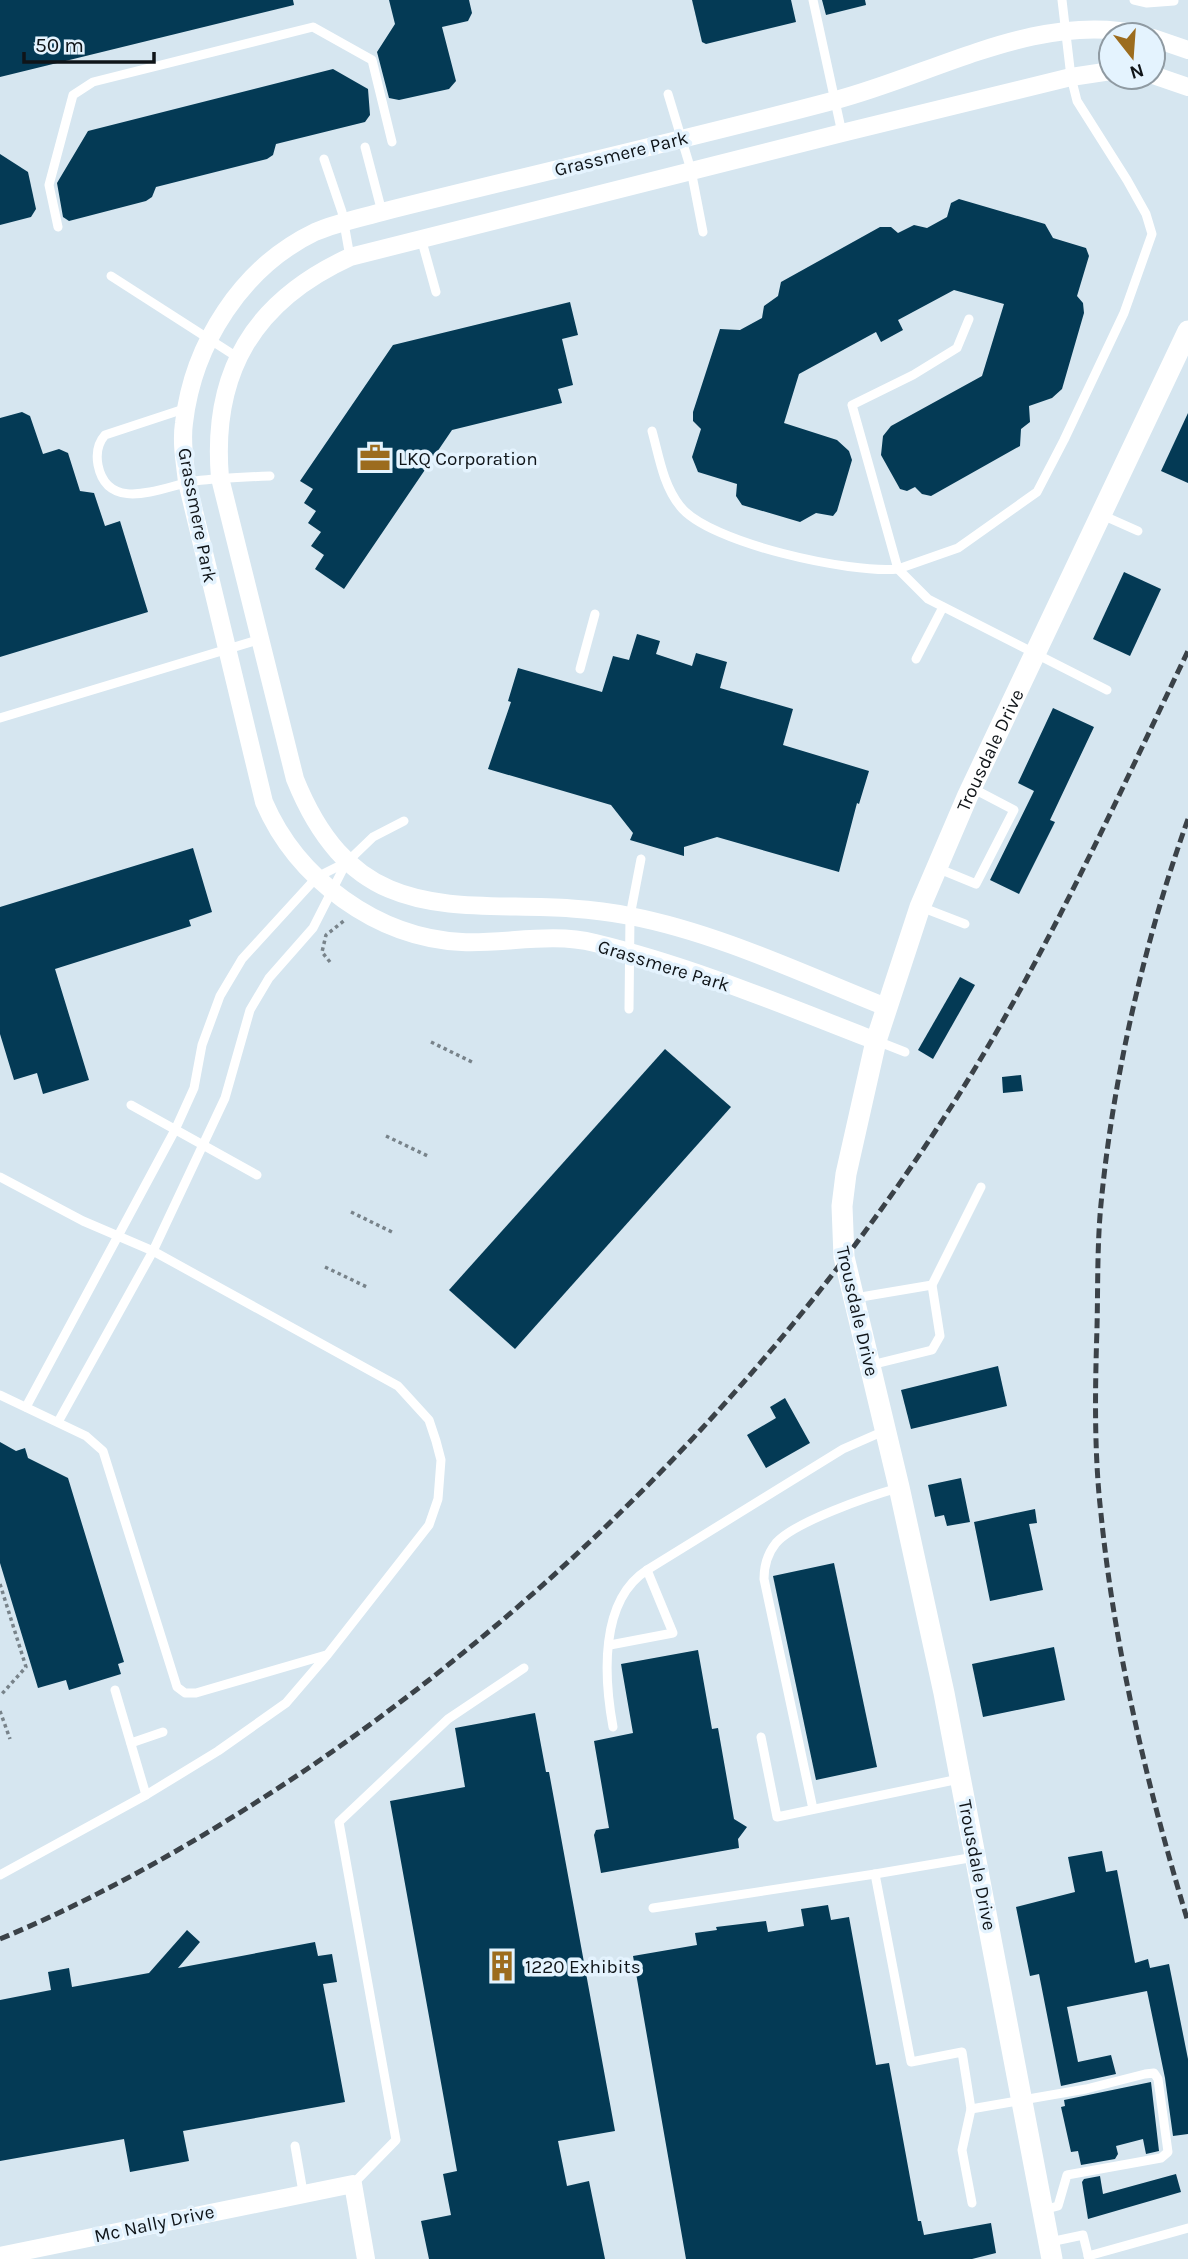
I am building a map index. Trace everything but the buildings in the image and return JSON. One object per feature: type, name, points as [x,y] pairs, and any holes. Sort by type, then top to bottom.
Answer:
[{"type":"street","name":"Grassmere Park","points":[[876,1041],[701,974],[630,951],[589,941],[554,939],[461,942],[432,939],[360,912],[332,891],[298,858],[264,802],[187,482],[183,439],[187,408],[198,364],[226,309],[256,273],[316,232],[382,212],[834,101],[1029,36],[1097,28]]},
{"type":"street","points":[[1167,43],[1188,50]]},
{"type":"street","name":"Grassmere Park","points":[[886,1007],[705,937],[630,916],[575,907],[478,908],[442,905],[403,897],[347,862],[328,842],[306,805],[295,779],[220,478],[217,441],[228,376],[237,357],[265,316],[300,284],[350,257],[691,170],[1071,77],[1097,73]]},
{"type":"street","points":[[1167,80],[1188,87]]},
{"type":"street","name":"Trousdale Drive","points":[[1050,2251],[961,1779],[899,1487],[841,1238],[842,1206],[846,1174],[876,1041],[920,907],[972,788],[1188,331]]},
{"type":"street","points":[[353,2184],[366,2259]]},
{"type":"street","name":"Mc Nally Drive","points":[[0,2256],[353,2184]]},
{"type":"lane","points":[[813,0],[842,133]]},
{"type":"lane","points":[[652,431],[673,496],[690,517],[709,529],[736,540],[855,569],[898,569],[958,548],[1037,492],[1065,440],[1124,313],[1152,234],[1133,191],[1077,101],[1071,77],[1062,0]]},
{"type":"lane","points":[[1134,0],[1147,3],[1174,1]]},
{"type":"lane","points":[[58,227],[49,185],[73,95],[93,82],[313,27],[372,60],[392,142]]},
{"type":"lane","points":[[668,94],[691,170],[703,232]]},
{"type":"lane","points":[[365,147],[382,212]]},
{"type":"lane","points":[[324,159],[350,257]]},
{"type":"lane","points":[[421,238],[436,292]]},
{"type":"lane","points":[[111,276],[208,341],[237,357]]},
{"type":"lane","points":[[969,318],[957,348],[913,375],[852,405],[898,569],[919,592],[943,607],[1035,656],[1107,690]]},
{"type":"lane","points":[[187,408],[108,433],[100,441],[97,455],[104,481],[123,493],[153,492],[187,482],[220,478],[270,476]]},
{"type":"lane","points":[[1102,514],[1138,531]]},
{"type":"lane","points":[[916,659],[943,607]]},
{"type":"lane","points":[[580,669],[595,614]]},
{"type":"lane","points":[[0,718],[261,639]]},
{"type":"lane","points":[[937,868],[976,884],[1014,810],[972,788]]},
{"type":"lane","points":[[26,1407],[175,1130],[194,1088],[202,1045],[220,996],[242,959],[317,877],[347,862],[373,837],[404,821]]},
{"type":"lane","points":[[629,1009],[630,916],[641,859]]},
{"type":"lane","points":[[58,1422],[152,1251],[203,1146],[225,1098],[250,1010],[269,978],[313,928],[347,862]]},
{"type":"lane","points":[[920,907],[965,924]]},
{"type":"lane","points":[[876,1041],[905,1052]]},
{"type":"lane","points":[[131,1105],[257,1175]]},
{"type":"lane","points":[[0,1177],[83,1221],[119,1234],[152,1251],[398,1386],[429,1420],[441,1460],[440,1489],[434,1513],[407,1555],[286,1703],[218,1751],[146,1795],[0,1875]]},
{"type":"lane","points":[[870,1365],[932,1350],[938,1344],[940,1336],[932,1285],[981,1187]]},
{"type":"lane","points":[[853,1298],[932,1285]]},
{"type":"lane","points":[[0,1395],[95,1441],[103,1451],[177,1687],[186,1693],[196,1693],[328,1654]]},
{"type":"lane","points":[[612,1727],[606,1684],[614,1619],[625,1591],[647,1570],[843,1449],[886,1430]]},
{"type":"lane","points":[[813,1809],[766,1589],[765,1565],[775,1544],[787,1535],[860,1499],[899,1487]]},
{"type":"lane","points":[[610,1645],[673,1633],[647,1570]]},
{"type":"lane","points":[[353,2184],[396,2140],[339,1822],[448,1719],[524,1668]]},
{"type":"lane","points":[[115,1690],[146,1795]]},
{"type":"lane","points":[[131,1743],[163,1732]]},
{"type":"lane","points":[[761,1737],[777,1817],[961,1779]]},
{"type":"lane","points":[[653,1908],[976,1857]]},
{"type":"lane","points":[[875,1874],[911,2062],[962,2052],[971,2109],[962,2150],[972,2203]]},
{"type":"lane","points":[[971,2109],[1086,2089],[1154,2073],[1158,2079],[1168,2152],[1161,2158],[1067,2175],[1058,2206],[1043,2210]]},
{"type":"lane","points":[[295,2146],[306,2192]]},
{"type":"lane","points":[[1050,2251],[1083,2235],[1088,2258],[1188,2228]]},
{"type":"path","points":[[330,962],[322,952],[326,935],[347,919],[351,924]]},
{"type":"path","points":[[431,1042],[474,1063]]},
{"type":"path","points":[[386,1136],[429,1157]]},
{"type":"path","points":[[351,1212],[394,1233]]},
{"type":"path","points":[[325,1267],[367,1287]]},
{"type":"path","points":[[0,1584],[26,1667],[0,1696]]},
{"type":"path","points":[[0,1710],[10,1739]]},
{"type":"railway","points":[[0,1939],[80,1903],[158,1862],[307,1769],[399,1703],[487,1633],[572,1558],[653,1480],[730,1398],[803,1312],[872,1223],[972,1073],[1007,1014],[1070,895],[1188,651]]},
{"type":"railway","points":[[1188,819],[1158,912],[1133,1009],[1106,1156],[1098,1266],[1096,1398],[1099,1491],[1115,1618],[1147,1771],[1188,1922]]},
{"type":"place","name":"LKQ Corporation","points":[[375,458]]},
{"type":"place","name":"1220 Exhibits","points":[[502,1966]]}]
